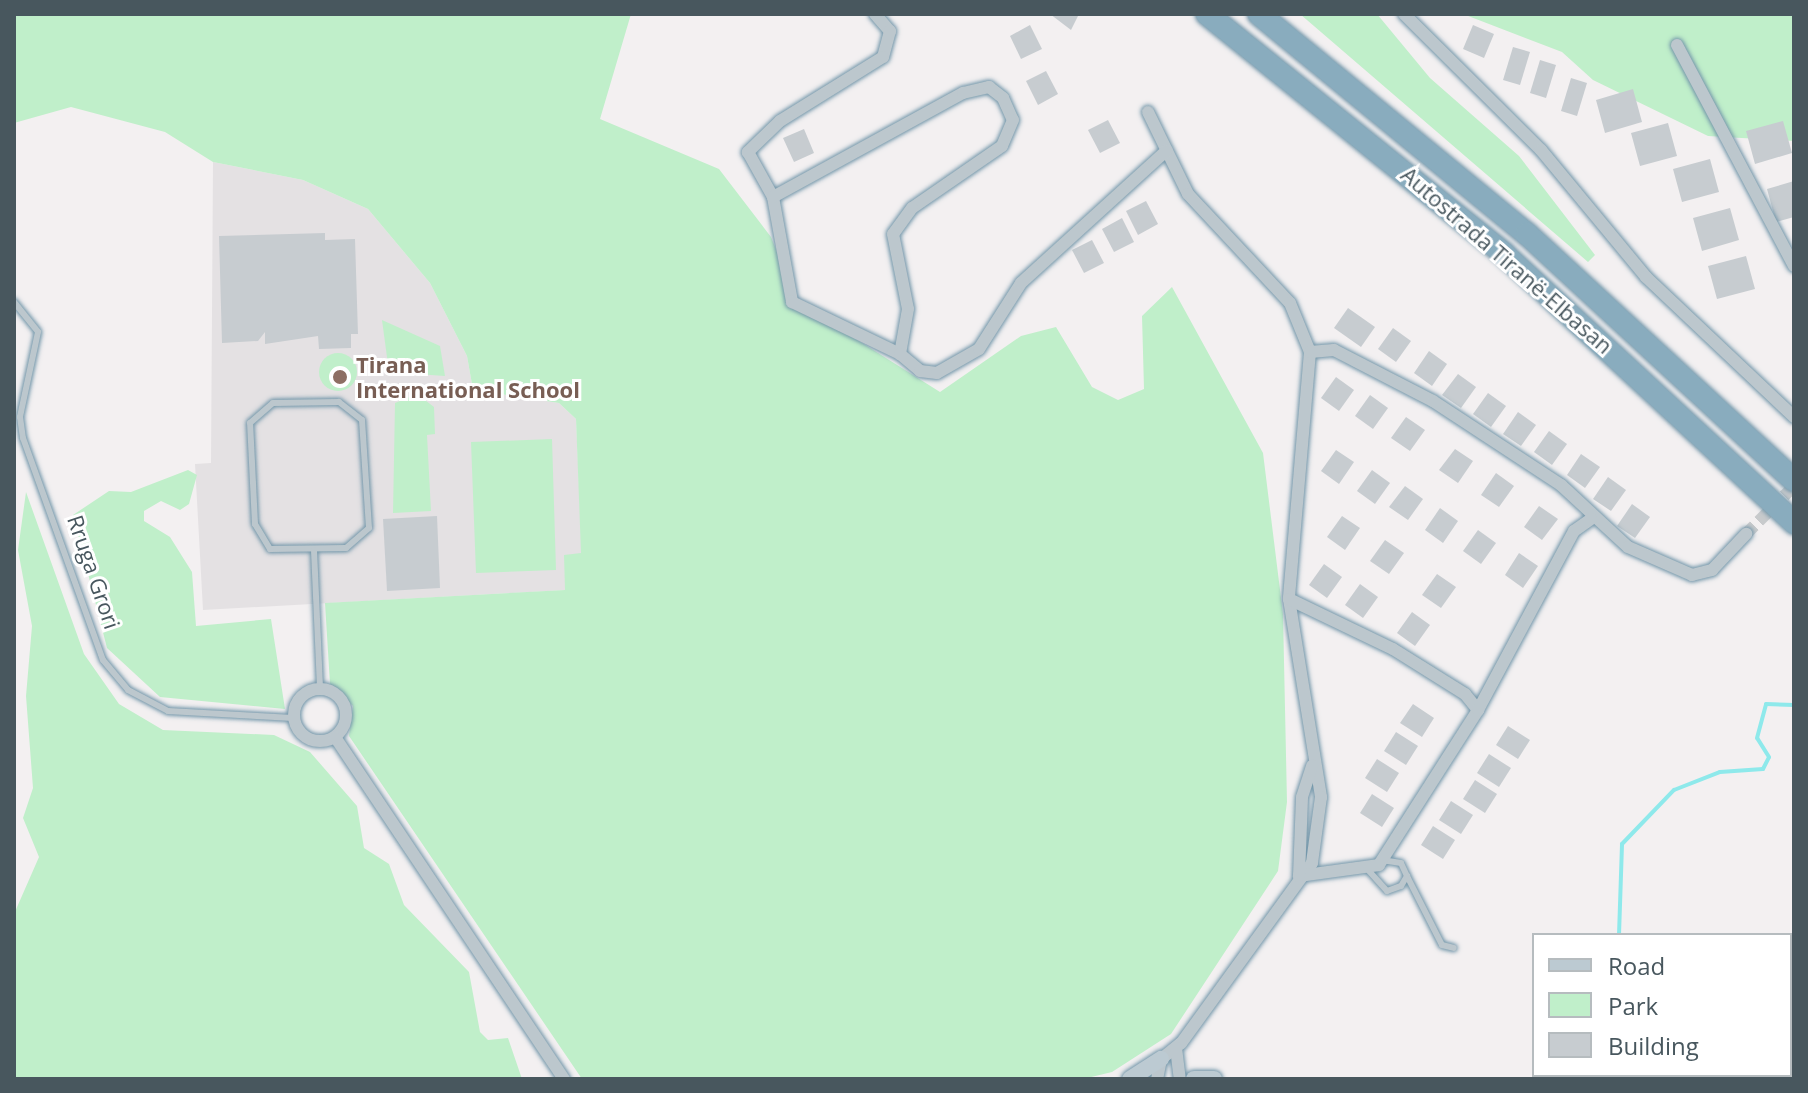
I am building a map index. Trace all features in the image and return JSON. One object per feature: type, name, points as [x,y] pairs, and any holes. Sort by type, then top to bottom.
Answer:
[{"type":"highway","name":"Autostrada Tiranë-Elbasan","points":[[1207,14],[1504,254],[1794,523]]},
{"type":"highway","name":"Autostrada Tiranë-Elbasan","points":[[1259,14],[1527,234],[1794,480]]},
{"type":"main road","points":[[1130,1079],[1161,1059]]},
{"type":"main road","points":[[1194,1079],[1214,1079]]},
{"type":"street","points":[[875,14],[890,31],[883,57],[752,143],[751,162],[773,197],[792,302],[900,354],[920,371],[937,373],[967,358],[1021,283],[1167,150]]},
{"type":"street","points":[[1404,14],[1541,150],[1646,277],[1794,417]]},
{"type":"street","points":[[1677,45],[1794,266]]},
{"type":"street","points":[[773,197],[963,93],[989,87],[1003,98],[1013,120],[1002,146],[912,208],[893,234],[908,309],[900,354]]},
{"type":"street","points":[[1148,112],[1212,226],[1290,303],[1310,352],[1289,599],[1312,766],[1321,797],[1312,863],[1299,876],[1176,1048],[1161,1059],[1157,1079]]},
{"type":"street","points":[[1310,352],[1334,350],[1433,401],[1561,485],[1591,519],[1628,547],[1692,575],[1712,570],[1746,534]]},
{"type":"street","points":[[1299,876],[1369,871],[1383,860],[1478,710],[1574,531],[1591,519]]},
{"type":"street","points":[[1289,599],[1393,649],[1478,710]]},
{"type":"street","points":[[320,688],[345,706],[335,737],[309,739],[293,718],[303,694],[320,688]]},
{"type":"street","points":[[335,737],[564,1079]]},
{"type":"street","points":[[1176,1048],[1180,1079]]},
{"type":"lane","name":"Rruga Grori","points":[[14,302],[38,332],[20,417],[23,438],[103,660],[128,690],[168,711],[293,718]]},
{"type":"lane","points":[[339,402],[362,420],[369,528],[356,544],[314,550],[280,552],[257,534],[248,433],[255,414],[273,403],[339,402]]},
{"type":"lane","points":[[314,550],[320,688]]},
{"type":"lane","points":[[1383,860],[1401,863],[1442,945],[1454,948]]},
{"type":"lane","points":[[1369,871],[1387,891],[1407,876]]},
{"type":"shaded area","name":"Tirana International School","points":[[213,162],[303,180],[368,209],[430,283],[467,356],[473,390],[559,403],[576,419],[582,554],[565,590],[203,610],[195,464],[211,463]]},
{"type":"green space","points":[[14,14],[631,14],[600,119],[719,169],[771,237],[797,302],[940,392],[1021,336],[1056,327],[1092,387],[1118,400],[1144,389],[1142,316],[1172,287],[1263,453],[1283,614],[1287,802],[1278,871],[1171,1034],[1112,1072],[1083,1079],[582,1079],[349,736],[353,706],[330,684],[325,603],[565,590],[564,555],[581,553],[576,419],[559,403],[473,390],[467,356],[430,283],[368,209],[303,180],[213,162],[165,132],[71,107],[14,123]]},
{"type":"green space","points":[[1300,14],[1377,14],[1430,78],[1519,156],[1595,255],[1588,262]]},
{"type":"green space","points":[[1463,14],[1794,14],[1794,141],[1708,136],[1593,80],[1562,52]]},
{"type":"green space","points":[[382,320],[440,346],[445,376],[389,372]]},
{"type":"green space","points":[[338,353],[351,359],[357,372],[351,385],[338,391],[325,385],[319,372],[325,359]]},
{"type":"green space","points":[[417,394],[434,407],[435,434],[427,435],[431,511],[393,513],[395,403]]},
{"type":"green space","points":[[552,439],[556,570],[476,573],[471,442]]},
{"type":"green space","points":[[188,470],[197,475],[189,504],[180,510],[161,501],[144,511],[144,521],[170,537],[192,572],[196,626],[271,619],[285,709],[160,697],[107,648],[73,515],[109,491],[131,492]]},
{"type":"green space","points":[[26,492],[84,654],[119,704],[163,730],[274,735],[310,752],[357,806],[364,848],[389,864],[404,905],[469,972],[480,1032],[488,1040],[508,1038],[522,1079],[14,1079],[14,914],[39,857],[23,818],[33,788],[26,696],[32,626],[18,550]]},
{"type":"building","points":[[1050,14],[1079,14],[1071,30]]},
{"type":"building","points":[[1030,25],[1042,49],[1021,59],[1010,36]]},
{"type":"building","points":[[1473,25],[1494,34],[1484,58],[1463,49]]},
{"type":"building","points":[[1513,47],[1530,52],[1520,85],[1503,80]]},
{"type":"building","points":[[1540,60],[1556,65],[1546,98],[1530,93]]},
{"type":"building","points":[[1046,71],[1058,94],[1038,105],[1026,81]]},
{"type":"building","points":[[1571,78],[1587,83],[1577,116],[1561,111]]},
{"type":"building","points":[[1633,89],[1642,122],[1605,133],[1596,100]]},
{"type":"building","points":[[1108,120],[1120,143],[1100,153],[1088,130]]},
{"type":"building","points":[[1783,121],[1792,153],[1755,164],[1746,131]]},
{"type":"building","points":[[1668,123],[1677,156],[1640,166],[1631,133]]},
{"type":"building","points":[[804,129],[814,153],[794,162],[783,138]]},
{"type":"building","points":[[1710,159],[1719,192],[1682,202],[1673,169]]},
{"type":"building","points":[[1794,181],[1794,217],[1776,222],[1767,189]]},
{"type":"building","points":[[1146,201],[1158,224],[1138,235],[1126,211]]},
{"type":"building","points":[[1730,208],[1739,240],[1702,251],[1693,218]]},
{"type":"building","points":[[1122,218],[1134,242],[1114,252],[1102,229]]},
{"type":"building","points":[[325,233],[325,240],[355,239],[358,334],[351,334],[351,348],[319,349],[318,336],[265,344],[265,332],[258,341],[222,343],[219,236]]},
{"type":"building","points":[[1092,240],[1104,263],[1084,273],[1072,250]]},
{"type":"building","points":[[1746,256],[1755,289],[1717,299],[1708,266]]},
{"type":"building","points":[[1348,308],[1375,327],[1361,347],[1334,328]]},
{"type":"building","points":[[1393,328],[1411,341],[1396,362],[1378,349]]},
{"type":"building","points":[[1429,351],[1447,364],[1432,386],[1414,373]]},
{"type":"building","points":[[1458,374],[1476,387],[1461,408],[1442,395]]},
{"type":"building","points":[[1336,377],[1354,390],[1339,411],[1321,398]]},
{"type":"building","points":[[1488,393],[1506,406],[1491,427],[1473,414]]},
{"type":"building","points":[[1370,395],[1388,408],[1373,429],[1355,416]]},
{"type":"building","points":[[1518,412],[1536,425],[1521,446],[1503,434]]},
{"type":"building","points":[[1406,417],[1425,430],[1410,451],[1391,438]]},
{"type":"building","points":[[1549,431],[1567,444],[1552,465],[1534,452]]},
{"type":"building","points":[[1455,449],[1473,461],[1458,483],[1439,470]]},
{"type":"building","points":[[1336,450],[1354,462],[1339,484],[1321,471]]},
{"type":"building","points":[[1581,454],[1600,467],[1585,488],[1567,475]]},
{"type":"building","points":[[1372,470],[1390,483],[1375,504],[1357,491]]},
{"type":"building","points":[[1496,473],[1514,486],[1499,507],[1481,495]]},
{"type":"building","points":[[1608,477],[1626,490],[1611,511],[1593,499]]},
{"type":"building","points":[[1405,486],[1423,499],[1408,520],[1389,507]]},
{"type":"building","points":[[1632,504],[1650,517],[1635,538],[1617,526]]},
{"type":"building","points":[[1539,506],[1558,519],[1542,540],[1524,527]]},
{"type":"building","points":[[1440,508],[1458,521],[1443,543],[1425,530]]},
{"type":"building","points":[[437,516],[440,588],[387,591],[383,519]]},
{"type":"building","points":[[1342,516],[1360,528],[1345,550],[1327,537]]},
{"type":"building","points":[[1478,530],[1496,543],[1481,564],[1463,551]]},
{"type":"building","points":[[1385,540],[1404,553],[1389,574],[1370,561]]},
{"type":"building","points":[[1519,553],[1538,566],[1523,588],[1505,575]]},
{"type":"building","points":[[1324,564],[1342,577],[1327,598],[1309,585]]},
{"type":"building","points":[[1437,574],[1456,587],[1441,608],[1422,595]]},
{"type":"building","points":[[1360,584],[1378,597],[1363,618],[1345,605]]},
{"type":"building","points":[[1412,612],[1430,625],[1415,646],[1397,633]]},
{"type":"building","points":[[1413,704],[1434,718],[1422,737],[1400,723]]},
{"type":"building","points":[[1508,726],[1530,740],[1518,759],[1496,745]]},
{"type":"building","points":[[1396,732],[1418,746],[1406,765],[1384,751]]},
{"type":"building","points":[[1489,754],[1511,768],[1499,787],[1477,773]]},
{"type":"building","points":[[1377,759],[1399,773],[1387,792],[1365,778]]},
{"type":"building","points":[[1475,780],[1497,794],[1485,813],[1463,799]]},
{"type":"building","points":[[1372,794],[1394,808],[1382,827],[1360,813]]},
{"type":"building","points":[[1451,801],[1473,815],[1461,834],[1439,820]]},
{"type":"building","points":[[1433,826],[1455,840],[1443,859],[1421,845]]},
{"type":"waterway","points":[[1619,933],[1622,844],[1674,790],[1720,772],[1763,769],[1769,757],[1757,738],[1766,704],[1794,705]]},
{"type":"tunnel","points":[[1746,534],[1794,486]]},
{"type":"place","name":"Tirana International School","points":[[340,377]]}]
